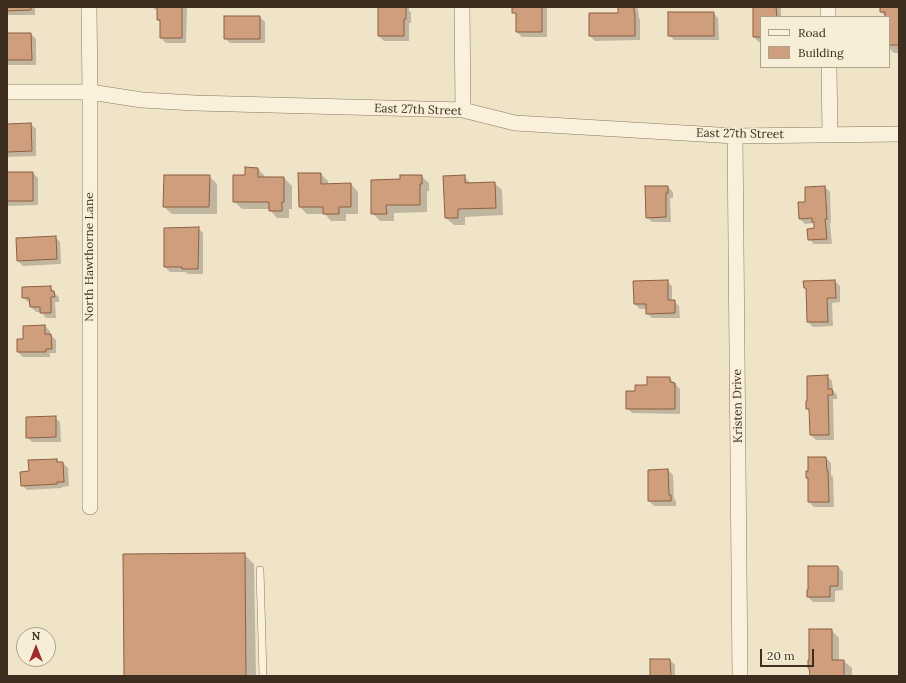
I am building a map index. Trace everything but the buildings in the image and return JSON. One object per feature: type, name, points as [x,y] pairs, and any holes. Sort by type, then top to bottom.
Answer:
[{"type":"street","name":"North Hawthorne Lane","points":[[89,7],[90,508]]},
{"type":"street","points":[[462,7],[463,110]]},
{"type":"street","points":[[829,68],[830,135]]},
{"type":"street","name":"East 27th Street","points":[[7,92],[90,92],[142,100],[195,103],[463,110],[515,124],[735,136],[899,134]]},
{"type":"street","name":"Kristen Drive","points":[[735,136],[740,676]]},
{"type":"lane","points":[[260,570],[263,676]]}]
